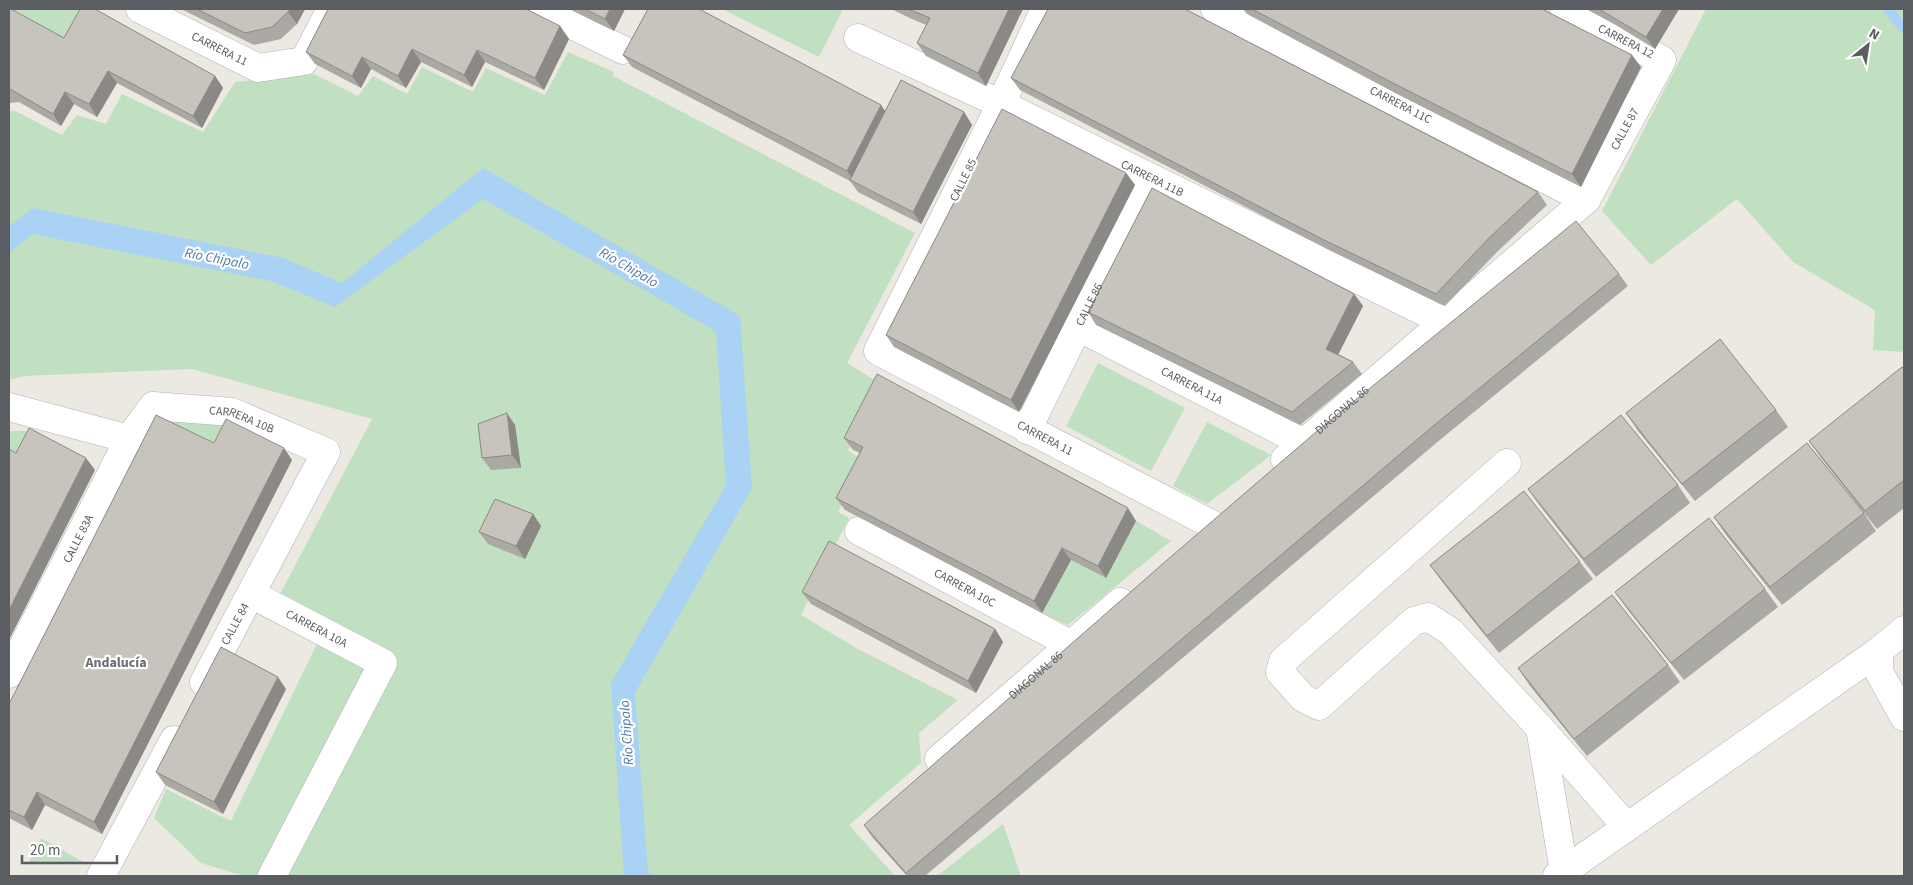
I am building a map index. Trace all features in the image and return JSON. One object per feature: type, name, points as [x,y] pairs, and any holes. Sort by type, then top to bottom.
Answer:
[{"type":"street","name":"CARRERA 11","points":[[140,9],[258,68],[304,61],[331,9]]},
{"type":"street","points":[[540,9],[623,50]]},
{"type":"street","name":"CALLE 85","points":[[878,351],[1001,104],[1045,9]]},
{"type":"street","name":"CARRERA 12","points":[[1564,9],[1662,60]]},
{"type":"street","name":"CARRERA 11C","points":[[1230,12],[1586,200]]},
{"type":"street","name":"CARRERA 11B","points":[[858,38],[1001,104],[1445,322]]},
{"type":"street","name":"CALLE 87","points":[[1586,200],[1662,60]]},
{"type":"street","name":"CALLE 86","points":[[1027,430],[1151,179]]},
{"type":"street","name":"DIAGONAL 86","points":[[1268,474],[1586,200]]},
{"type":"street","name":"CARRERA 11A","points":[[1078,327],[1304,443]]},
{"type":"street","name":"CARRERA 11","points":[[878,351],[1211,524]]},
{"type":"street","name":"CALLE 83A","points":[[9,674],[129,439],[153,406]]},
{"type":"street","name":"CARRERA 10B","points":[[153,406],[232,412],[326,452]]},
{"type":"street","points":[[9,407],[129,439]]},
{"type":"street","name":"CALLE 84","points":[[101,876],[326,452]]},
{"type":"street","points":[[1507,463],[1283,661],[1280,672],[1303,698],[1319,706],[1414,621],[1428,617],[1451,632],[1540,728],[1627,827]]},
{"type":"street","points":[[1189,543],[1232,505]]},
{"type":"street","name":"CARRERA 10C","points":[[859,531],[1070,644]]},
{"type":"street","name":"DIAGONAL 86","points":[[939,759],[1137,587]]},
{"type":"street","name":"CARRERA 10A","points":[[251,594],[383,663],[272,876]]},
{"type":"street","points":[[1540,728],[1560,874],[1879,651],[1904,630]]},
{"type":"street","points":[[1879,651],[1879,672],[1904,717]]},
{"type":"green space","points":[[9,9],[81,9],[72,50]]},
{"type":"green space","points":[[722,9],[843,9],[819,57]]},
{"type":"green space","points":[[1706,9],[1904,9],[1904,352],[1873,350],[1875,310],[1793,262],[1737,199],[1651,265],[1602,211]]},
{"type":"green space","points":[[568,52],[614,72],[613,76],[915,233],[847,363],[881,384],[848,450],[863,460],[838,512],[849,518],[801,615],[858,649],[958,700],[919,733],[921,763],[849,825],[895,876],[244,876],[201,863],[154,818],[166,789],[231,821],[327,623],[278,598],[372,419],[192,369],[25,376],[9,380],[9,111],[15,111],[62,135],[77,115],[106,124],[122,94],[203,132],[235,82],[314,74],[358,96],[373,76],[407,94],[422,67],[473,92],[486,68],[545,95]]},
{"type":"green space","points":[[1098,363],[1185,408],[1151,471],[1066,426]]},
{"type":"green space","points":[[163,418],[235,424],[221,449]]},
{"type":"green space","points":[[1207,422],[1271,455],[1207,504],[1173,486]]},
{"type":"green space","points":[[9,431],[36,431],[23,458],[9,450]]},
{"type":"green space","points":[[1136,521],[1171,541],[1068,625],[1042,613],[1071,560],[1106,578]]},
{"type":"green space","points":[[1003,824],[1021,876],[937,876]]},
{"type":"green space","points":[[41,838],[87,864],[29,862]]},
{"type":"water","name":"Río Chipalo","points":[[483,168],[740,316],[752,488],[635,693],[648,873],[659,876],[624,876],[611,683],[726,485],[716,331],[483,199],[335,307],[271,281],[32,234],[9,253],[9,227],[32,208],[283,258],[342,283]]},
{"type":"building","points":[[9,9],[64,38],[80,9],[95,9],[215,76],[193,116],[108,71],[89,104],[65,92],[53,114],[9,89]]},
{"type":"building","points":[[197,9],[290,9],[272,27],[245,33]]},
{"type":"building","points":[[328,9],[526,9],[560,26],[535,78],[477,50],[464,75],[412,49],[398,76],[362,57],[352,76],[306,52]]},
{"type":"building","points":[[585,9],[610,9],[605,19]]},
{"type":"building","points":[[648,9],[699,9],[881,105],[847,171],[623,55]]},
{"type":"building","points":[[908,9],[1009,9],[978,73],[917,43],[930,18]]},
{"type":"building","points":[[1048,9],[1185,9],[1538,192],[1488,239],[1436,294],[1322,239],[1011,78]]},
{"type":"building","points":[[1252,9],[1542,9],[1632,55],[1572,174]]},
{"type":"building","points":[[1599,9],[1663,9],[1646,37]]},
{"type":"building","points":[[901,80],[964,112],[913,212],[850,180]]},
{"type":"building","points":[[1002,109],[1126,173],[1011,400],[886,335]]},
{"type":"building","points":[[1152,188],[1354,294],[1326,349],[1353,362],[1292,412],[1088,312]]},
{"type":"building","points":[[1576,221],[1619,274],[1432,427],[906,873],[864,825],[1316,432]]},
{"type":"building","points":[[1720,339],[1776,410],[1682,484],[1626,413]]},
{"type":"building","points":[[1902,367],[1904,369],[1904,480],[1865,511],[1809,441]]},
{"type":"building","points":[[877,374],[1128,508],[1098,566],[1062,548],[1034,601],[836,498],[863,447],[844,438]]},
{"type":"building","points":[[507,413],[512,455],[482,458],[478,424]]},
{"type":"building","points":[[156,415],[214,443],[226,419],[284,448],[94,822],[37,792],[24,817],[9,810],[9,704]]},
{"type":"building","points":[[1621,415],[1678,485],[1584,559],[1528,489]]},
{"type":"building","points":[[29,428],[86,458],[9,610],[9,449],[16,453]]},
{"type":"building","points":[[1807,443],[1864,513],[1770,587],[1714,517]]},
{"type":"building","points":[[1524,491],[1580,562],[1487,636],[1430,565]]},
{"type":"building","points":[[495,499],[533,514],[516,546],[479,532]]},
{"type":"building","points":[[1709,518],[1765,589],[1671,663],[1615,592]]},
{"type":"building","points":[[829,541],[995,629],[968,681],[802,592]]},
{"type":"building","points":[[1612,595],[1668,665],[1574,739],[1518,668]]},
{"type":"building","points":[[221,647],[278,677],[214,802],[156,772]]},
{"type":"waterway","points":[[1888,9],[1904,29]]},
{"type":"district","name":"Andalucía","points":[[116,662]]}]
